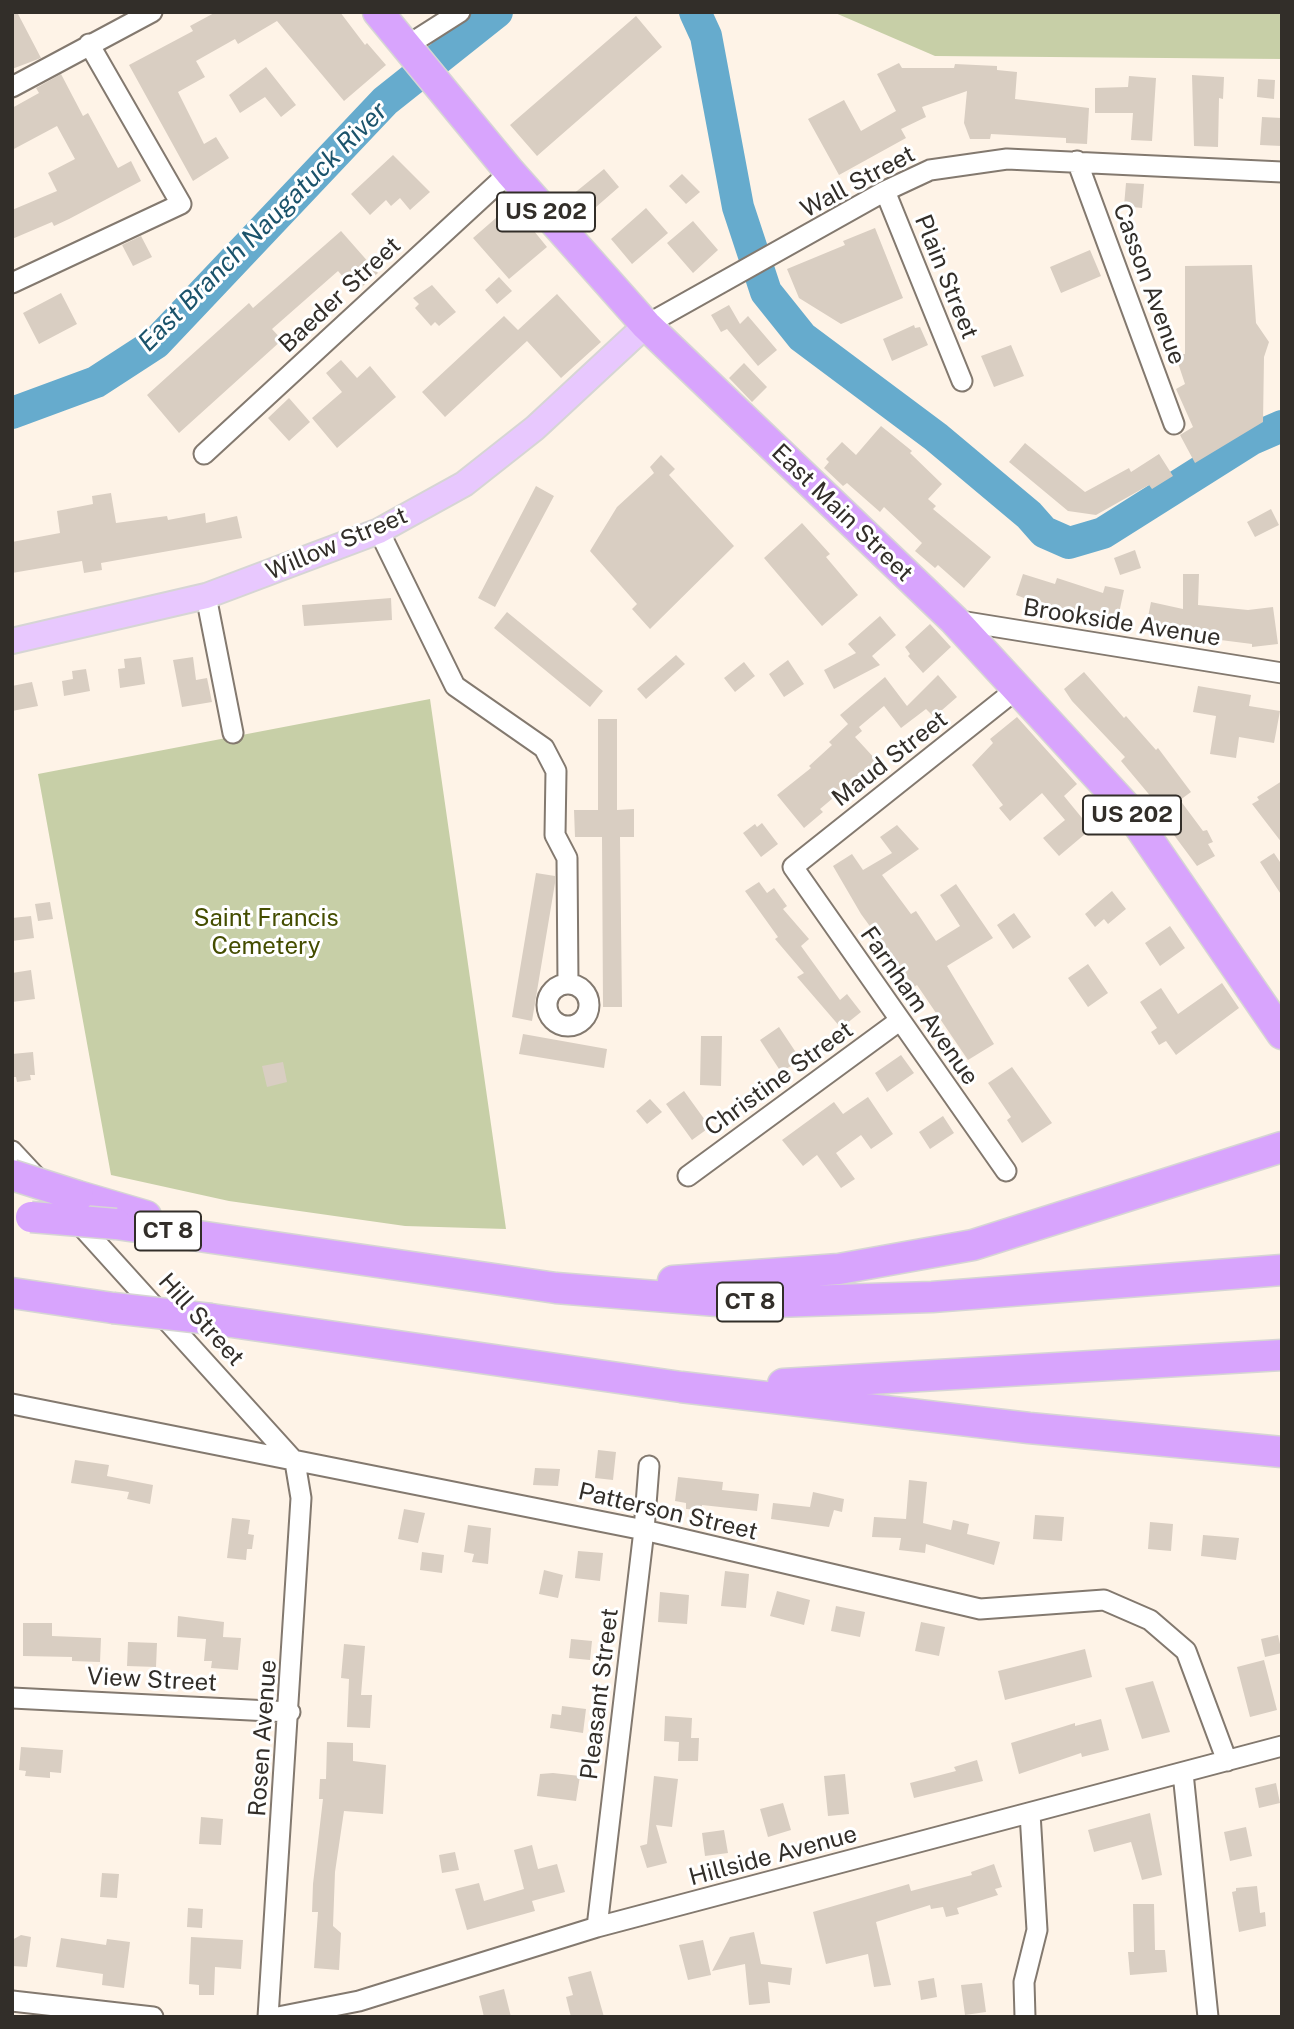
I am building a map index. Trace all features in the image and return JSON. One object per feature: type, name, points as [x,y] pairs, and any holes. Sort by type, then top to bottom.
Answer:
[{"type":"highway","name":"East Main Street","points":[[378,12],[510,172],[646,325],[954,620],[1126,807],[1282,1034]]},
{"type":"highway","points":[[556,1288],[839,1269],[973,1245],[1282,1147]]},
{"type":"highway","points":[[12,1175],[220,1238]]},
{"type":"highway","name":"CT 8","points":[[22,1215],[220,1238],[556,1288],[742,1303],[932,1297],[1282,1270]]},
{"type":"highway","points":[[12,1293],[681,1387],[1030,1428],[1282,1452]]},
{"type":"highway","points":[[681,1387],[820,1383],[1049,1366],[1282,1355]]},
{"type":"main road","name":"Willow Street","points":[[12,641],[206,596],[379,531],[464,484],[535,428],[646,325]]},
{"type":"street","points":[[12,87],[152,12]]},
{"type":"street","points":[[407,50],[460,12]]},
{"type":"street","points":[[12,283],[181,204],[89,44]]},
{"type":"street","name":"Wall Street","points":[[646,325],[884,191],[930,170],[1007,159],[1282,172]]},
{"type":"street","name":"Casson Avenue","points":[[1077,162],[1174,424]]},
{"type":"street","name":"Baeder Street","points":[[204,454],[510,172]]},
{"type":"street","name":"Plain Street","points":[[884,191],[962,381]]},
{"type":"street","points":[[379,531],[455,686],[544,748],[556,771],[555,835],[567,858],[568,984]]},
{"type":"street","points":[[206,596],[233,733]]},
{"type":"street","name":"Brookside Avenue","points":[[954,620],[1282,673]]},
{"type":"street","name":"Maud Street","points":[[793,867],[1018,688]]},
{"type":"street","name":"Farnham Avenue","points":[[793,867],[1006,1171]]},
{"type":"street","name":"Christine Street","points":[[688,1176],[899,1021]]},
{"type":"street","name":"Hill Street","points":[[12,1150],[295,1462]]},
{"type":"street","name":"Patterson Street","points":[[12,1404],[644,1530],[980,1609],[1104,1600],[1150,1620],[1186,1651],[1227,1761]]},
{"type":"street","name":"Rosen Avenue","points":[[268,2017],[290,1712],[301,1498],[295,1462]]},
{"type":"street","name":"Pleasant Street","points":[[597,1927],[644,1530],[649,1466]]},
{"type":"street","name":"View Street","points":[[12,1698],[290,1712]]},
{"type":"street","name":"Hillside Avenue","points":[[278,2017],[360,2009],[597,1927],[1282,1746]]},
{"type":"street","points":[[1183,1773],[1208,2017]]},
{"type":"street","points":[[1026,2017],[1024,1982],[1037,1930],[1030,1813]]},
{"type":"street","points":[[12,2001],[153,2017]]},
{"type":"green space","points":[[833,12],[1282,12],[1282,59],[935,56]]},
{"type":"green space","name":"Saint Francis Cemetery","points":[[430,699],[506,1229],[405,1226],[229,1201],[111,1175],[38,774]]},
{"type":"building","points":[[12,12],[17,12],[41,58],[12,69]]},
{"type":"building","points":[[216,12],[340,12],[365,45],[367,43],[386,65],[344,101],[277,21],[238,44],[235,39],[196,61],[205,77],[178,92],[204,144],[216,137],[229,158],[193,181],[129,65],[193,31],[190,26]]},
{"type":"building","points":[[636,16],[662,47],[537,156],[510,125]]},
{"type":"building","points":[[899,63],[902,68],[954,68],[955,64],[997,66],[997,70],[1017,72],[1015,99],[1089,108],[1087,144],[1066,143],[1066,138],[991,134],[990,139],[970,139],[964,123],[967,91],[922,107],[926,117],[901,129],[906,138],[839,175],[808,119],[844,100],[861,131],[896,111],[877,74]]},
{"type":"building","points":[[266,67],[296,105],[281,117],[265,97],[240,113],[229,95]]},
{"type":"building","points":[[61,74],[83,116],[88,113],[118,168],[131,161],[141,181],[54,226],[52,222],[12,239],[12,210],[57,191],[48,173],[75,159],[57,126],[12,150],[12,108],[39,93],[36,88]]},
{"type":"building","points":[[1192,75],[1224,77],[1223,99],[1219,98],[1218,147],[1194,146]]},
{"type":"building","points":[[1129,76],[1156,78],[1152,141],[1131,140],[1133,113],[1095,113],[1095,88],[1128,87]]},
{"type":"building","points":[[1258,79],[1275,80],[1274,99],[1257,97]]},
{"type":"building","points":[[1262,117],[1282,118],[1282,146],[1260,145]]},
{"type":"building","points":[[393,155],[430,192],[410,210],[400,198],[391,206],[386,200],[370,215],[351,194]]},
{"type":"building","points":[[604,169],[619,187],[588,214],[572,195]]},
{"type":"building","points":[[682,174],[700,192],[686,204],[669,186]]},
{"type":"building","points":[[1126,183],[1144,184],[1142,208],[1124,206]]},
{"type":"building","points":[[512,204],[547,247],[509,279],[473,238]]},
{"type":"building","points":[[646,208],[668,233],[632,264],[611,239]]},
{"type":"building","points":[[693,221],[718,250],[693,273],[667,243]]},
{"type":"building","points":[[875,228],[903,298],[841,324],[799,298],[787,269],[845,245],[843,241]]},
{"type":"building","points":[[341,231],[378,273],[356,292],[338,271],[272,329],[282,340],[179,433],[147,395],[249,303],[253,308]]},
{"type":"building","points":[[141,236],[152,257],[133,266],[122,245]]},
{"type":"building","points":[[1090,250],[1101,276],[1061,293],[1050,267]]},
{"type":"building","points":[[1252,265],[1256,323],[1269,342],[1264,357],[1263,422],[1195,463],[1180,435],[1193,427],[1176,389],[1185,384],[1175,354],[1185,354],[1185,266]]},
{"type":"building","points":[[499,277],[512,291],[497,304],[485,290]]},
{"type":"building","points":[[432,285],[456,312],[439,326],[435,322],[431,326],[415,308],[419,304],[413,298]]},
{"type":"building","points":[[61,293],[77,324],[39,344],[23,313]]},
{"type":"building","points":[[557,294],[601,342],[561,378],[527,341],[445,417],[422,392],[504,316],[518,330]]},
{"type":"building","points":[[729,305],[740,324],[748,316],[777,350],[758,366],[727,329],[721,332],[711,315]]},
{"type":"building","points":[[914,325],[915,328],[920,327],[928,345],[892,361],[883,339]]},
{"type":"building","points":[[1011,345],[1024,376],[994,387],[981,356]]},
{"type":"building","points":[[341,360],[357,378],[370,366],[396,397],[337,448],[312,418],[342,392],[326,373]]},
{"type":"building","points":[[744,363],[767,387],[752,402],[729,378]]},
{"type":"building","points":[[289,398],[310,422],[289,441],[268,418]]},
{"type":"building","points":[[881,426],[912,451],[910,453],[942,484],[928,499],[936,506],[933,509],[991,557],[964,588],[938,565],[935,568],[915,551],[922,543],[884,507],[880,512],[847,483],[843,486],[824,468],[829,462],[826,459],[842,442],[856,455]]},
{"type":"building","points":[[1025,443],[1085,492],[1129,468],[1131,472],[1159,454],[1173,476],[1152,489],[1149,485],[1096,515],[1068,511],[1009,462]]},
{"type":"building","points":[[661,455],[675,469],[669,475],[734,546],[650,629],[632,609],[637,604],[590,551],[617,507],[654,473],[650,467]]},
{"type":"building","points":[[536,486],[554,496],[495,607],[478,598]]},
{"type":"building","points":[[111,493],[116,523],[167,516],[168,520],[205,513],[206,523],[237,516],[242,538],[101,563],[102,570],[84,573],[82,561],[12,573],[12,542],[60,533],[57,511],[93,504],[92,496]]},
{"type":"building","points":[[1271,509],[1279,525],[1255,537],[1247,522]]},
{"type":"building","points":[[802,523],[830,554],[826,557],[858,595],[822,626],[764,558]]},
{"type":"building","points":[[1135,550],[1141,568],[1120,575],[1114,558]]},
{"type":"building","points":[[1023,574],[1055,584],[1057,578],[1103,593],[1105,586],[1124,590],[1116,627],[1062,608],[1061,612],[1016,595]]},
{"type":"building","points":[[1183,574],[1199,574],[1198,605],[1248,610],[1273,607],[1278,644],[1252,647],[1252,644],[1146,627],[1151,602],[1183,609]]},
{"type":"building","points":[[391,598],[392,620],[304,626],[302,605]]},
{"type":"building","points":[[507,612],[603,691],[590,707],[494,628]]},
{"type":"building","points":[[880,616],[896,635],[872,656],[880,665],[834,689],[824,670],[856,653],[848,644]]},
{"type":"building","points":[[930,624],[951,647],[923,673],[908,656],[910,654],[905,647]]},
{"type":"building","points":[[676,655],[685,664],[646,699],[637,689]]},
{"type":"building","points":[[141,657],[145,684],[120,688],[118,669],[125,668],[124,659]]},
{"type":"building","points":[[193,657],[196,680],[207,678],[212,702],[182,707],[173,660]]},
{"type":"building","points":[[788,660],[804,684],[784,697],[769,674]]},
{"type":"building","points":[[744,662],[755,676],[735,692],[724,678]]},
{"type":"building","points":[[86,669],[90,691],[64,696],[62,681],[73,679],[72,671]]},
{"type":"building","points":[[1084,672],[1124,718],[1126,716],[1156,750],[1158,748],[1191,792],[1180,800],[1203,831],[1207,830],[1213,842],[1208,844],[1215,856],[1197,866],[1165,823],[1168,817],[1121,761],[1125,757],[1072,701],[1064,689]]},
{"type":"building","points":[[938,675],[957,697],[934,717],[926,709],[901,728],[884,706],[859,727],[862,731],[855,737],[877,761],[820,809],[823,812],[804,828],[777,795],[811,768],[809,766],[832,745],[829,742],[848,724],[840,715],[885,677],[907,706]]},
{"type":"building","points":[[32,682],[38,706],[12,711],[12,686]]},
{"type":"building","points":[[1198,686],[1251,695],[1249,706],[1280,711],[1274,743],[1239,737],[1236,758],[1210,754],[1216,716],[1193,712]]},
{"type":"building","points":[[1017,717],[1077,784],[1064,796],[1091,829],[1059,856],[1043,838],[1065,820],[1042,793],[1010,821],[999,808],[1003,805],[972,765],[993,743],[990,739]]},
{"type":"building","points":[[598,719],[617,719],[617,810],[634,809],[634,837],[620,837],[622,1007],[603,1007],[602,837],[575,837],[574,810],[598,810]]},
{"type":"building","points":[[1282,781],[1282,843],[1252,804],[1259,800],[1257,797]]},
{"type":"building","points":[[762,823],[778,844],[761,857],[743,833],[755,824],[757,827]]},
{"type":"building","points":[[897,825],[919,849],[882,875],[911,914],[916,911],[936,941],[960,926],[940,895],[956,884],[993,938],[947,966],[994,1044],[968,1060],[917,985],[914,987],[861,914],[833,866],[852,854],[863,870],[892,853],[880,837]]},
{"type":"building","points":[[1274,853],[1282,865],[1282,896],[1260,862]]},
{"type":"building","points":[[536,873],[555,876],[555,883],[532,1021],[512,1017]]},
{"type":"building","points":[[759,882],[767,893],[774,888],[787,906],[783,909],[809,939],[801,946],[840,1000],[847,994],[861,1012],[841,1028],[797,977],[804,973],[775,939],[778,937],[745,891]]},
{"type":"building","points":[[1112,891],[1126,909],[1108,924],[1104,919],[1095,927],[1085,914]]},
{"type":"building","points":[[50,902],[53,919],[38,921],[35,904]]},
{"type":"building","points":[[1014,913],[1031,937],[1013,949],[997,925]]},
{"type":"building","points":[[31,916],[34,938],[12,941],[12,918]]},
{"type":"building","points":[[1170,926],[1185,948],[1160,966],[1145,943]]},
{"type":"building","points":[[1088,964],[1108,993],[1088,1007],[1068,978]]},
{"type":"building","points":[[31,970],[35,999],[12,1002],[12,973]]},
{"type":"building","points":[[1222,983],[1239,1008],[1176,1055],[1166,1041],[1159,1045],[1151,1032],[1157,1028],[1140,1002],[1161,988],[1178,1014]]},
{"type":"building","points":[[779,1027],[801,1060],[781,1072],[760,1040]]},
{"type":"building","points":[[523,1034],[607,1049],[604,1068],[519,1054]]},
{"type":"building","points":[[701,1036],[722,1036],[721,1086],[700,1085]]},
{"type":"building","points":[[33,1052],[35,1075],[30,1075],[31,1080],[17,1082],[16,1077],[12,1077],[12,1054]]},
{"type":"building","points":[[901,1055],[914,1073],[887,1092],[875,1073]]},
{"type":"building","points":[[283,1062],[287,1082],[267,1087],[262,1066]]},
{"type":"building","points":[[1012,1067],[1052,1123],[1022,1143],[1007,1120],[1011,1117],[988,1083]]},
{"type":"building","points":[[684,1091],[710,1127],[692,1140],[666,1104]]},
{"type":"building","points":[[868,1097],[893,1134],[871,1149],[861,1135],[836,1153],[855,1179],[841,1188],[817,1155],[803,1166],[782,1140],[834,1102],[843,1114]]},
{"type":"building","points":[[650,1099],[662,1112],[647,1124],[636,1111]]},
{"type":"building","points":[[943,1116],[954,1133],[930,1149],[919,1132]]},
{"type":"building","points":[[598,1450],[616,1452],[613,1480],[595,1478]]},
{"type":"building","points":[[75,1460],[109,1465],[107,1476],[153,1485],[150,1504],[127,1499],[129,1492],[71,1483]]},
{"type":"building","points":[[535,1468],[560,1469],[558,1486],[533,1485]]},
{"type":"building","points":[[678,1477],[723,1482],[722,1490],[759,1494],[757,1511],[702,1505],[702,1510],[686,1509],[686,1503],[675,1501]]},
{"type":"building","points":[[909,1480],[927,1482],[923,1523],[951,1530],[953,1520],[969,1524],[967,1534],[1000,1542],[994,1565],[926,1544],[925,1553],[899,1550],[901,1538],[872,1537],[874,1517],[906,1519]]},
{"type":"building","points":[[813,1492],[844,1499],[842,1512],[834,1510],[829,1527],[771,1519],[773,1503],[810,1507]]},
{"type":"building","points":[[404,1509],[425,1513],[418,1543],[398,1539]]},
{"type":"building","points":[[1035,1515],[1064,1517],[1062,1541],[1033,1539]]},
{"type":"building","points":[[232,1518],[250,1520],[248,1534],[254,1535],[252,1549],[247,1549],[246,1560],[227,1558]]},
{"type":"building","points":[[1150,1522],[1173,1524],[1171,1551],[1148,1549]]},
{"type":"building","points":[[468,1525],[491,1528],[488,1564],[472,1562],[474,1554],[464,1552]]},
{"type":"building","points":[[1203,1535],[1239,1538],[1236,1560],[1201,1556]]},
{"type":"building","points":[[578,1551],[603,1553],[600,1581],[575,1578]]},
{"type":"building","points":[[422,1552],[444,1555],[442,1573],[420,1570]]},
{"type":"building","points":[[544,1570],[563,1575],[558,1598],[539,1594]]},
{"type":"building","points":[[725,1571],[749,1574],[746,1608],[721,1606]]},
{"type":"building","points":[[777,1591],[810,1600],[804,1625],[770,1616]]},
{"type":"building","points":[[660,1592],[689,1595],[687,1624],[658,1622]]},
{"type":"building","points":[[836,1606],[865,1612],[860,1637],[831,1631]]},
{"type":"building","points":[[178,1616],[224,1622],[223,1637],[241,1638],[238,1670],[211,1668],[212,1661],[204,1661],[206,1639],[177,1637]]},
{"type":"building","points":[[921,1622],[945,1627],[939,1656],[915,1651]]},
{"type":"building","points":[[23,1623],[52,1623],[52,1636],[101,1638],[100,1662],[72,1661],[72,1657],[23,1656]]},
{"type":"building","points":[[1278,1635],[1282,1653],[1265,1657],[1261,1639]]},
{"type":"building","points":[[571,1639],[592,1641],[590,1660],[569,1658]]},
{"type":"building","points":[[128,1642],[157,1643],[156,1667],[127,1666]]},
{"type":"building","points":[[344,1644],[365,1646],[361,1695],[372,1695],[370,1728],[347,1727],[349,1679],[341,1678]]},
{"type":"building","points":[[1085,1649],[1092,1677],[1005,1700],[998,1671]]},
{"type":"building","points":[[1264,1660],[1277,1710],[1250,1717],[1237,1667]]},
{"type":"building","points":[[1153,1681],[1170,1732],[1142,1739],[1125,1688]]},
{"type":"building","points":[[562,1706],[586,1709],[583,1733],[550,1728],[552,1714],[561,1715]]},
{"type":"building","points":[[665,1716],[692,1718],[691,1738],[699,1738],[698,1761],[678,1761],[679,1742],[664,1741]]},
{"type":"building","points":[[1101,1719],[1109,1750],[1082,1757],[1081,1753],[1019,1774],[1011,1743],[1075,1723],[1075,1726]]},
{"type":"building","points":[[327,1742],[353,1743],[353,1761],[386,1765],[383,1814],[344,1811],[335,1872],[333,1926],[341,1933],[339,1970],[314,1968],[318,1912],[312,1912],[313,1884],[323,1799],[319,1799],[320,1779],[326,1779]]},
{"type":"building","points":[[21,1747],[63,1750],[61,1773],[50,1772],[50,1778],[25,1776],[26,1771],[19,1770]]},
{"type":"building","points":[[977,1760],[983,1781],[914,1798],[910,1783],[956,1771],[954,1767]]},
{"type":"building","points":[[540,1774],[580,1776],[576,1801],[537,1796]]},
{"type":"building","points":[[845,1774],[849,1814],[828,1816],[824,1776]]},
{"type":"building","points":[[654,1776],[678,1779],[672,1827],[656,1825],[667,1863],[647,1868],[640,1846],[647,1844]]},
{"type":"building","points":[[1276,1783],[1280,1803],[1259,1808],[1255,1788]]},
{"type":"building","points":[[783,1803],[791,1830],[768,1837],[760,1809]]},
{"type":"building","points":[[1150,1813],[1162,1875],[1142,1880],[1131,1842],[1094,1852],[1088,1830]]},
{"type":"building","points":[[201,1817],[223,1819],[221,1845],[199,1844]]},
{"type":"building","points":[[1246,1827],[1252,1856],[1230,1861],[1224,1832]]},
{"type":"building","points":[[724,1830],[728,1853],[705,1856],[702,1833]]},
{"type":"building","points":[[532,1845],[538,1869],[557,1864],[565,1892],[532,1901],[535,1911],[467,1930],[455,1889],[479,1883],[484,1901],[524,1889],[514,1850]]},
{"type":"building","points":[[455,1852],[459,1870],[442,1873],[439,1855]]},
{"type":"building","points":[[994,1864],[1002,1887],[995,1889],[998,1895],[957,1908],[959,1914],[946,1917],[943,1907],[931,1909],[930,1905],[876,1922],[891,1985],[874,1987],[868,1954],[826,1964],[813,1912],[909,1884],[911,1891],[972,1875],[971,1872]]},
{"type":"building","points":[[102,1873],[119,1874],[117,1898],[100,1897]]},
{"type":"building","points":[[1257,1886],[1260,1913],[1265,1912],[1266,1926],[1239,1932],[1232,1892],[1236,1891],[1236,1888]]},
{"type":"building","points":[[1133,1904],[1154,1904],[1155,1950],[1165,1950],[1167,1972],[1130,1975],[1128,1952],[1134,1952]]},
{"type":"building","points":[[188,1908],[203,1909],[202,1928],[187,1927]]},
{"type":"building","points":[[754,1932],[761,1964],[792,1968],[790,1985],[768,1982],[770,2003],[749,2005],[745,1964],[712,1971],[730,1937]]},
{"type":"building","points":[[21,1935],[31,1937],[27,1967],[12,1966],[12,1940]]},
{"type":"building","points":[[191,1937],[243,1940],[241,1969],[215,1967],[214,1995],[199,1995],[199,1985],[189,1984]]},
{"type":"building","points":[[61,1938],[106,1945],[107,1939],[130,1942],[124,1988],[102,1985],[103,1974],[56,1967]]},
{"type":"building","points":[[703,1940],[711,1975],[688,1980],[679,1945]]},
{"type":"building","points":[[591,1971],[604,2017],[571,2017],[566,1997],[573,1995],[568,1977]]},
{"type":"building","points":[[934,1978],[937,1997],[921,2000],[918,1981]]},
{"type":"building","points":[[982,1983],[986,2012],[965,2015],[961,1985]]},
{"type":"building","points":[[504,1989],[511,2017],[484,2017],[479,1996]]},
{"type":"waterway","name":"East Branch Naugatuck River","points":[[12,413],[96,382],[156,343],[385,101],[497,12]]},
{"type":"waterway","name":"East Branch Naugatuck River","points":[[695,12],[706,36],[738,207],[766,292],[802,337],[936,437],[1029,515],[1044,532],[1069,543],[1103,533],[1252,439],[1282,426]]}]
